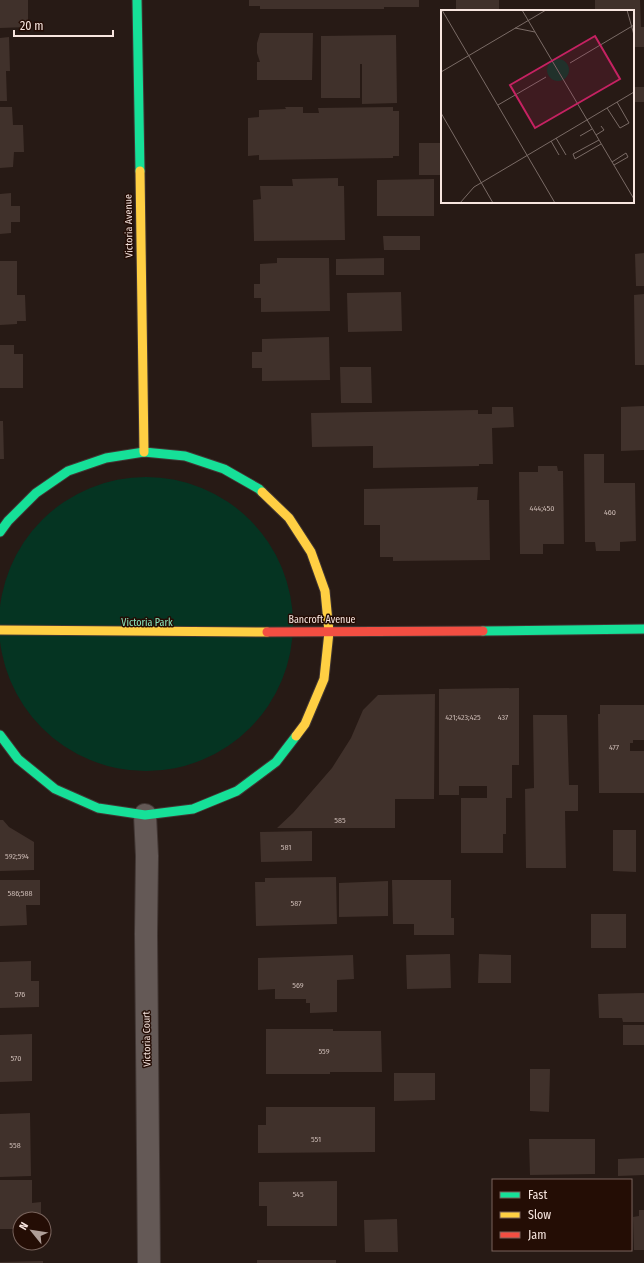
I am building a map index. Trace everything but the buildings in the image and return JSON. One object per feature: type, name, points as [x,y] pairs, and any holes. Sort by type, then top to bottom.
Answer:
[{"type":"street","name":"Victoria Avenue","points":[[137,0],[144,452]]},
{"type":"street","points":[[0,532],[8,521],[36,493],[68,471],[106,458],[144,452],[185,456],[224,469],[259,489],[289,518],[311,552],[325,591],[330,632],[324,679],[306,724],[276,762],[237,791],[193,809],[145,815],[98,808],[55,789],[18,759],[0,735]]},
{"type":"street","name":"Bancroft Avenue","points":[[0,630],[330,632],[644,628]]},
{"type":"street","name":"Victoria Court","points":[[145,815],[147,856],[146,934],[149,1263]]},
{"type":"green space","name":"Victoria Park","points":[[146,477],[175,480],[202,488],[228,502],[250,520],[268,542],[282,568],[290,595],[293,624],[290,653],[282,680],[268,706],[250,728],[228,746],[202,760],[175,768],[146,771],[117,768],[90,760],[64,746],[42,728],[24,706],[10,680],[2,653],[-1,624],[2,595],[10,568],[24,542],[42,520],[64,502],[90,488],[117,480]]},
{"type":"traffic: fast","points":[[137,0],[140,171]]},
{"type":"traffic: fast","points":[[0,532],[8,521],[36,493],[68,471],[106,458],[144,452],[185,456],[224,469],[262,492]]},
{"type":"traffic: fast","points":[[483,631],[644,629]]},
{"type":"traffic: fast","points":[[0,735],[18,759],[55,789],[98,808],[145,815],[193,809],[237,791],[276,762],[296,736]]},
{"type":"traffic: slow","points":[[140,171],[144,452]]},
{"type":"traffic: slow","points":[[262,492],[289,518],[311,552],[325,591],[329,632],[324,679],[305,724],[296,736]]},
{"type":"traffic: slow","points":[[0,630],[267,632]]},
{"type":"traffic: jam","points":[[267,632],[483,631]]}]
